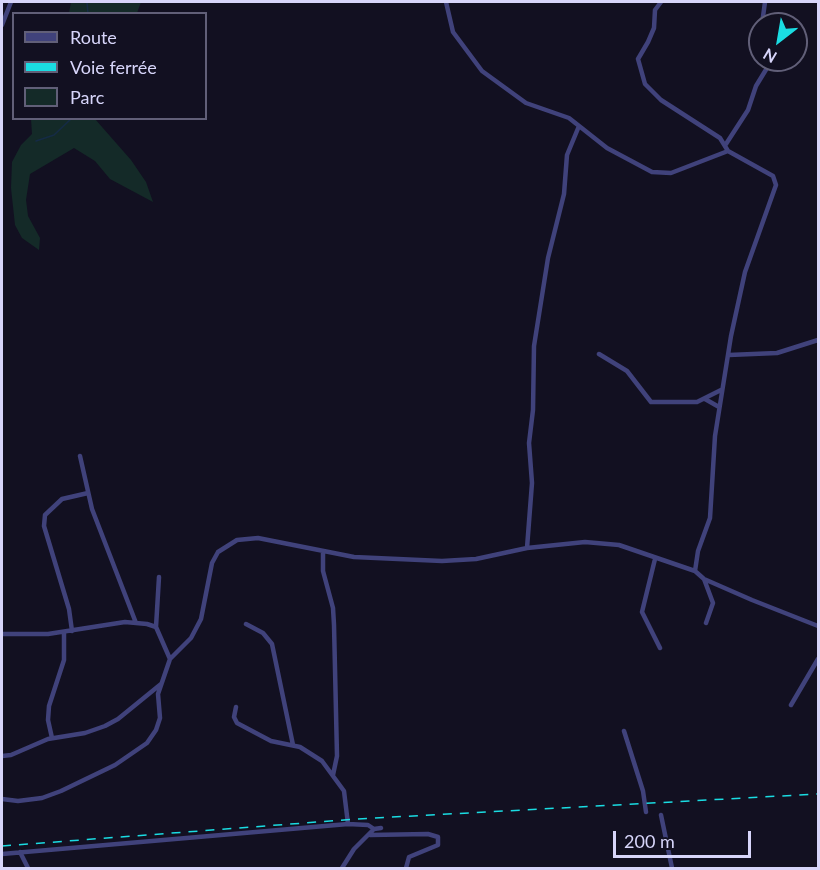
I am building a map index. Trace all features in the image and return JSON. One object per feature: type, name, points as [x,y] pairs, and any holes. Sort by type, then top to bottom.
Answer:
[{"type":"street","points":[[2,25],[11,2]]},
{"type":"street","points":[[446,2],[453,32],[482,71],[526,103],[560,113],[607,148],[658,174],[680,170],[728,151]]},
{"type":"street","points":[[661,2],[656,10],[654,28],[638,59],[645,84],[661,100],[707,128],[726,144],[728,151],[773,176],[776,185],[745,272],[721,390],[710,518],[698,551],[695,571]]},
{"type":"street","points":[[726,144],[748,110],[756,86],[765,72]]},
{"type":"street","points":[[527,548],[532,483],[529,443],[533,410],[534,346],[548,258],[564,194],[567,155],[579,126]]},
{"type":"street","points":[[729,355],[777,353],[819,340]]},
{"type":"street","points":[[599,354],[627,371],[651,402],[689,404],[705,399],[721,390]]},
{"type":"street","points":[[705,399],[719,407]]},
{"type":"street","points":[[80,456],[92,509],[136,623]]},
{"type":"street","points":[[72,631],[69,609],[44,526],[45,515],[62,499],[88,493]]},
{"type":"street","points":[[2,799],[18,801],[42,798],[115,765],[147,743],[156,730],[160,718],[158,694],[170,659],[197,629],[204,609],[212,563],[218,552],[227,544],[237,540],[258,538],[323,553],[354,557],[442,561],[476,559],[527,548],[598,543],[629,547],[655,559],[695,571],[704,579],[819,626]]},
{"type":"street","points":[[323,553],[323,571],[333,608],[334,625],[337,756],[333,775]]},
{"type":"street","points":[[655,559],[642,612],[660,648]]},
{"type":"street","points":[[159,577],[156,627],[170,659]]},
{"type":"street","points":[[704,579],[713,603],[706,623]]},
{"type":"street","points":[[2,634],[63,632],[125,622],[156,627]]},
{"type":"street","points":[[246,624],[263,633],[272,644],[293,745]]},
{"type":"street","points":[[52,738],[48,720],[49,706],[64,660],[63,632]]},
{"type":"street","points":[[792,705],[819,659]]},
{"type":"street","points":[[2,756],[52,738],[85,733],[105,726],[118,719],[161,684]]},
{"type":"street","points":[[236,707],[234,717],[237,723],[271,741],[293,745],[322,760],[346,798],[348,824]]},
{"type":"street","points":[[624,731],[643,791],[646,812]]},
{"type":"street","points":[[661,815],[672,868]]},
{"type":"street","points":[[2,854],[348,824],[368,825],[374,830]]},
{"type":"street","points":[[342,868],[351,853],[374,830],[381,828]]},
{"type":"street","points":[[370,835],[428,834],[438,837],[438,845],[410,857],[406,868]]},
{"type":"street","points":[[20,852],[28,868]]},
{"type":"green space","points":[[71,2],[141,2],[137,12],[69,12]]},
{"type":"green space","points":[[31,120],[96,120],[131,160],[146,182],[153,202],[110,179],[95,161],[74,148],[30,174],[26,200],[28,216],[40,238],[39,250],[22,238],[15,225],[11,188],[12,162],[21,145],[32,134]]},
{"type":"waterway","points":[[87,2],[88,12]]},
{"type":"waterway","points":[[36,141],[54,135],[70,120]]},
{"type":"railway","points":[[2,846],[357,819],[818,794]]}]
